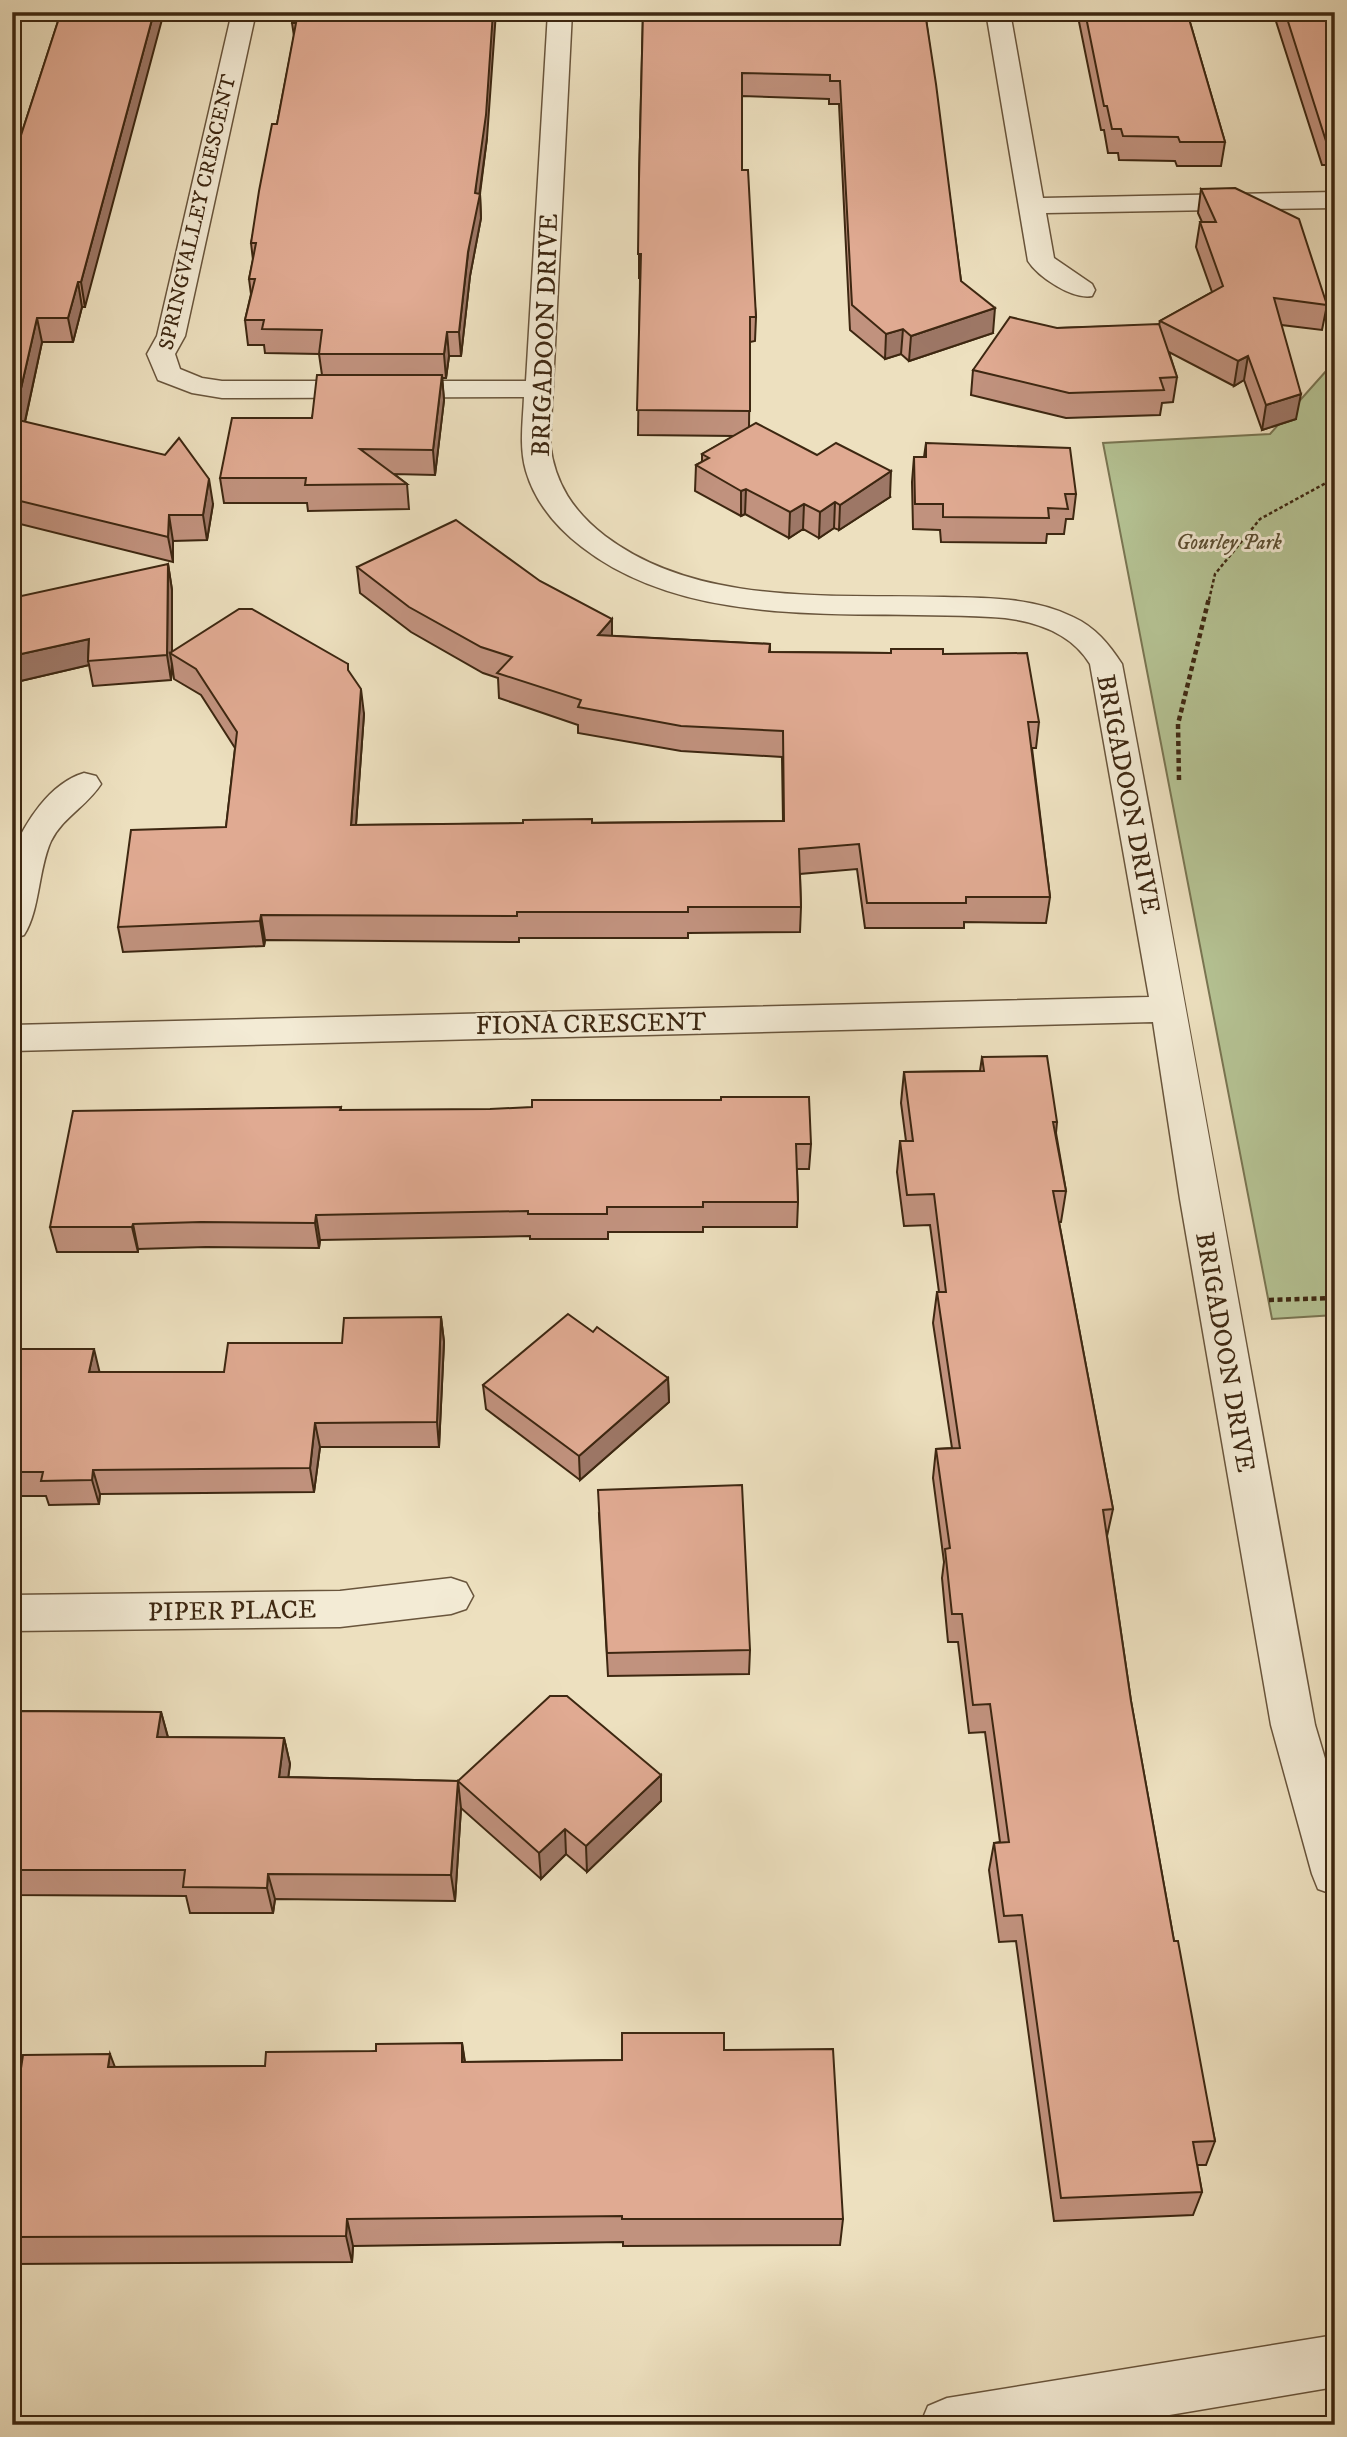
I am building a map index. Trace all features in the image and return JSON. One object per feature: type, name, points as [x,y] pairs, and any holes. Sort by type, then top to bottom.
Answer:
[{"type":"street","name":"SPRINGVALLEY CRESCENT","points":[[244,12],[171,335],[161,354],[168,374],[191,386],[223,393],[259,389],[539,389]]},
{"type":"street","name":"BRIGADOON DRIVE","points":[[560,12],[537,458],[546,488],[556,506],[590,540],[639,568],[668,579],[729,595],[793,602],[1012,609],[1042,615],[1079,632],[1096,648],[1109,675],[1293,1725],[1335,1874]]},
{"type":"street","points":[[998,12],[1041,261],[1083,290]]},
{"type":"street","points":[[1032,206],[1335,200]]},
{"type":"street","points":[[12,927],[23,873],[34,844],[49,816],[84,784]]},
{"type":"street","name":"FIONA CRESCENT","points":[[12,1038],[1169,1009]]},
{"type":"street","name":"PIPER PLACE","points":[[12,1614],[340,1609],[451,1595]]},
{"type":"street","points":[[947,2425],[1335,2361]]},
{"type":"path","points":[[1130,792],[1179,790],[1178,724],[1215,574],[1261,519],[1335,478]]},
{"type":"path","points":[[1217,1301],[1335,1298]]},
{"type":"green space","name":"Gourley Park","points":[[1335,361],[1335,1315],[1272,1319],[1103,443],[1270,434]]},
{"type":"building","points":[[61,12],[154,12],[81,282],[78,282],[68,318],[37,318],[14,419],[165,455],[179,438],[209,479],[203,515],[169,515],[168,537],[12,499],[12,163]]},
{"type":"building","points":[[294,12],[493,12],[486,115],[475,193],[480,194],[468,252],[459,332],[447,332],[444,354],[319,354],[322,330],[262,329],[264,320],[245,320],[255,279],[249,279],[256,243],[251,243],[259,191],[272,124],[277,124],[296,23],[292,23]]},
{"type":"building","points":[[643,12],[925,12],[961,281],[995,308],[911,336],[903,329],[886,334],[852,305],[840,81],[830,81],[830,75],[742,73],[742,170],[748,170],[756,317],[750,317],[750,411],[637,410]]},
{"type":"building","points":[[1085,12],[1187,12],[1225,142],[1180,142],[1178,137],[1123,136],[1121,129],[1112,129],[1107,106],[1104,106]]},
{"type":"building","points":[[1285,12],[1335,12],[1335,141],[1326,141]]},
{"type":"building","points":[[1235,188],[1299,219],[1327,305],[1274,298],[1301,394],[1266,405],[1248,356],[1238,361],[1160,321],[1223,286],[1200,222],[1216,222],[1201,189]]},
{"type":"building","points":[[1010,317],[1057,328],[1159,324],[1177,377],[1160,378],[1164,390],[1069,393],[973,370]]},
{"type":"building","points":[[317,375],[442,375],[433,450],[360,449],[407,484],[305,485],[306,478],[220,478],[232,418],[312,418]]},
{"type":"building","points":[[756,423],[817,455],[836,443],[891,471],[840,505],[835,502],[820,512],[804,504],[790,512],[746,489],[741,491],[696,465],[709,458],[702,454]]},
{"type":"building","points":[[926,443],[1070,448],[1076,494],[1065,494],[1068,509],[1048,508],[1049,518],[943,517],[943,504],[915,504],[914,457],[926,457]]},
{"type":"building","points":[[456,520],[540,581],[612,619],[598,635],[770,644],[769,652],[891,653],[891,649],[943,649],[943,654],[1027,653],[1039,722],[1028,722],[1050,897],[966,897],[966,903],[867,903],[859,844],[799,849],[801,907],[688,907],[688,912],[517,912],[517,916],[261,915],[260,921],[118,927],[131,830],[226,827],[237,732],[196,669],[170,653],[239,609],[252,609],[348,664],[348,670],[361,689],[351,825],[523,823],[523,820],[592,819],[592,823],[784,821],[783,731],[681,726],[578,707],[581,700],[497,673],[512,657],[481,647],[409,607],[357,567]]},
{"type":"building","points":[[168,564],[167,655],[88,661],[89,639],[12,656],[12,598]]},
{"type":"building","points":[[1047,1056],[1057,1122],[1053,1122],[1066,1191],[1053,1191],[1113,1509],[1103,1510],[1131,1701],[1174,1941],[1178,1941],[1215,2141],[1193,2142],[1202,2192],[1061,2198],[1022,1915],[1004,1916],[994,1843],[1009,1842],[990,1704],[973,1705],[962,1614],[952,1614],[945,1549],[950,1548],[936,1449],[960,1448],[937,1292],[946,1292],[934,1194],[907,1195],[900,1141],[913,1141],[904,1072],[984,1071],[982,1057]]},
{"type":"building","points":[[721,1097],[809,1097],[811,1144],[796,1144],[798,1202],[703,1202],[703,1207],[607,1207],[607,1214],[528,1214],[528,1211],[316,1215],[315,1223],[201,1222],[133,1224],[132,1227],[50,1227],[73,1111],[341,1107],[340,1110],[490,1109],[532,1107],[532,1100],[721,1100]]},
{"type":"building","points":[[568,1314],[593,1332],[597,1327],[668,1378],[579,1456],[483,1385]]},
{"type":"building","points":[[441,1317],[437,1422],[315,1423],[310,1468],[93,1470],[92,1480],[41,1481],[43,1472],[12,1472],[14,1349],[94,1349],[89,1372],[224,1372],[228,1343],[342,1343],[344,1318]]},
{"type":"building","points":[[742,1485],[750,1650],[607,1653],[598,1490]]},
{"type":"building","points":[[550,1696],[567,1696],[661,1775],[586,1846],[565,1829],[539,1853],[458,1781]]},
{"type":"building","points":[[12,1711],[161,1712],[157,1737],[284,1738],[279,1777],[458,1781],[451,1875],[268,1874],[267,1888],[183,1887],[185,1870],[12,1870]]},
{"type":"building","points":[[622,2033],[724,2033],[724,2050],[833,2049],[843,2219],[622,2219],[622,2216],[347,2219],[346,2236],[12,2237],[12,2075],[20,2075],[23,2055],[110,2054],[108,2067],[265,2066],[266,2052],[376,2051],[376,2044],[462,2043],[462,2062],[622,2060]]}]
